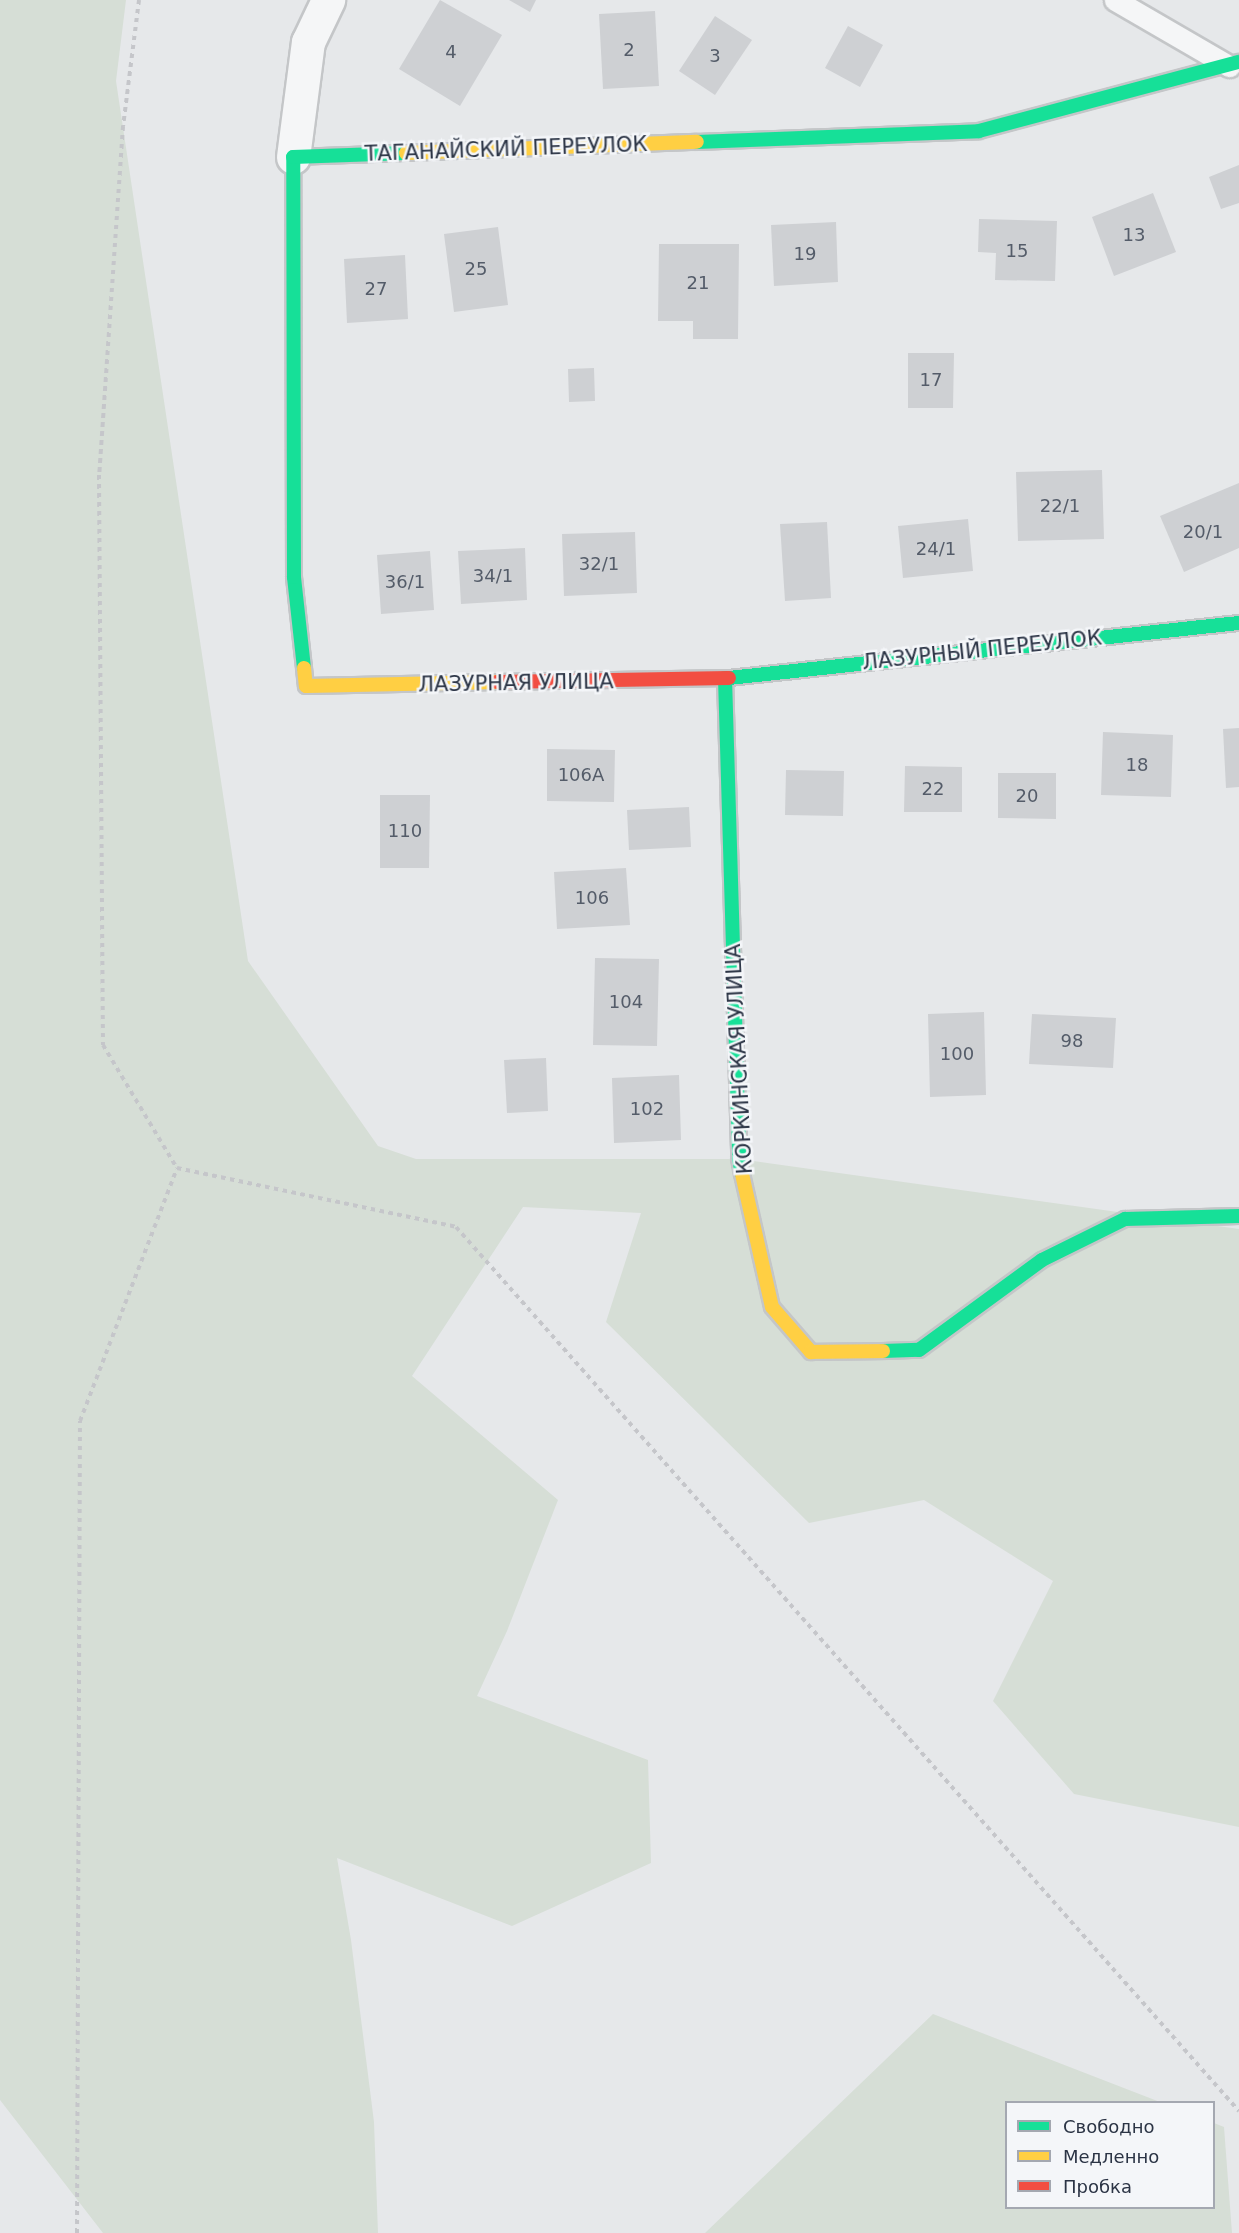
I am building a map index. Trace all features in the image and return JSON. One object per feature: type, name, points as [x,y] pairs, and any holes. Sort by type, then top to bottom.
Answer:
[{"type":"street","points":[[293,157],[308,42],[328,0]]},
{"type":"street","name":"ТАГАНАЙСКИЙ ПЕРЕУЛОК","points":[[293,157],[979,130],[1234,64]]},
{"type":"street","name":"ЛАЗУРНАЯ УЛИЦА","points":[[293,157],[294,577],[306,686],[725,678]]},
{"type":"street","name":"ЛАЗУРНЫЙ ПЕРЕУЛОК","points":[[725,678],[1239,622]]},
{"type":"street","name":"КОРКИНСКАЯ УЛИЦА","points":[[725,678],[739,1158],[772,1307],[811,1352],[919,1350],[1042,1260],[1125,1220],[1239,1216]]},
{"type":"lane","points":[[1115,0],[1234,64]]},
{"type":"path","points":[[140,0],[123,126],[99,475],[103,1045],[177,1168],[456,1227],[1239,2111]]},
{"type":"path","points":[[77,2233],[80,1421],[177,1168]]},
{"type":"shaded area","points":[[0,0],[126,0],[116,81],[248,961],[378,1146],[416,1159],[739,1159],[1239,1229],[1239,1827],[1074,1794],[993,1701],[1053,1581],[924,1500],[809,1523],[606,1322],[641,1213],[523,1207],[412,1376],[558,1500],[507,1631],[477,1696],[648,1760],[651,1863],[512,1926],[337,1858],[351,1940],[374,2122],[378,2233],[103,2233],[0,2100]]},
{"type":"shaded area","points":[[933,2014],[1157,2101],[1005,2101],[1005,2209],[1215,2209],[1215,2123],[1224,2127],[1232,2233],[705,2233]]},
{"type":"building","points":[[440,0],[502,35],[460,106],[399,69]]},
{"type":"building","points":[[509,0],[536,0],[530,12]]},
{"type":"building","points":[[655,11],[659,86],[603,89],[599,14]]},
{"type":"building","points":[[715,16],[752,40],[715,95],[679,71]]},
{"type":"building","points":[[848,26],[883,45],[860,87],[825,68]]},
{"type":"building","points":[[1239,165],[1239,203],[1221,209],[1209,177]]},
{"type":"building","points":[[1153,193],[1176,252],[1114,276],[1092,217]]},
{"type":"building","points":[[979,219],[1057,221],[1055,281],[995,280],[996,253],[978,252]]},
{"type":"building","points":[[836,222],[838,282],[774,286],[771,225]]},
{"type":"building","points":[[498,227],[508,305],[454,312],[444,234]]},
{"type":"building","points":[[659,244],[739,244],[738,339],[693,339],[693,321],[658,321]]},
{"type":"building","points":[[405,255],[408,319],[347,323],[344,259]]},
{"type":"building","points":[[908,353],[954,353],[953,408],[908,408]]},
{"type":"building","points":[[594,368],[595,401],[569,402],[568,369]]},
{"type":"building","points":[[1102,470],[1104,539],[1018,541],[1016,472]]},
{"type":"building","points":[[1239,483],[1239,548],[1184,572],[1160,516]]},
{"type":"building","points":[[968,519],[973,571],[903,578],[898,526]]},
{"type":"building","points":[[827,522],[831,598],[785,601],[780,524]]},
{"type":"building","points":[[635,532],[637,593],[564,596],[562,534]]},
{"type":"building","points":[[525,548],[527,600],[461,604],[458,551]]},
{"type":"building","points":[[430,551],[434,610],[381,614],[377,555]]},
{"type":"building","points":[[1239,728],[1239,787],[1226,788],[1223,729]]},
{"type":"building","points":[[1103,732],[1173,735],[1171,797],[1101,795]]},
{"type":"building","points":[[547,749],[615,750],[614,802],[547,801]]},
{"type":"building","points":[[905,766],[962,767],[962,812],[904,812]]},
{"type":"building","points":[[786,770],[844,771],[843,816],[785,815]]},
{"type":"building","points":[[998,773],[1056,773],[1056,819],[998,818]]},
{"type":"building","points":[[380,795],[430,795],[429,868],[380,868]]},
{"type":"building","points":[[689,807],[691,847],[629,850],[627,810]]},
{"type":"building","points":[[626,868],[630,925],[557,929],[554,872]]},
{"type":"building","points":[[595,958],[659,959],[657,1046],[593,1045]]},
{"type":"building","points":[[984,1012],[986,1095],[930,1097],[928,1014]]},
{"type":"building","points":[[1032,1014],[1116,1018],[1113,1068],[1029,1064]]},
{"type":"building","points":[[546,1058],[548,1111],[507,1113],[504,1060]]},
{"type":"building","points":[[679,1075],[681,1140],[614,1143],[612,1078]]},
{"type":"traffic: fast","points":[[697,142],[979,131],[1239,62]]},
{"type":"traffic: fast","points":[[304,668],[294,577],[293,157],[406,153]]},
{"type":"traffic: fast","points":[[729,678],[1239,623]]},
{"type":"traffic: fast","points":[[725,678],[739,1159],[742,1174]]},
{"type":"traffic: fast","points":[[883,1351],[919,1350],[1042,1260],[1125,1219],[1239,1216]]},
{"type":"traffic: slow","points":[[406,153],[697,142]]},
{"type":"traffic: slow","points":[[304,668],[306,686],[497,682]]},
{"type":"traffic: slow","points":[[742,1174],[772,1307],[811,1352],[883,1351]]},
{"type":"traffic: jam","points":[[497,682],[729,678]]}]
